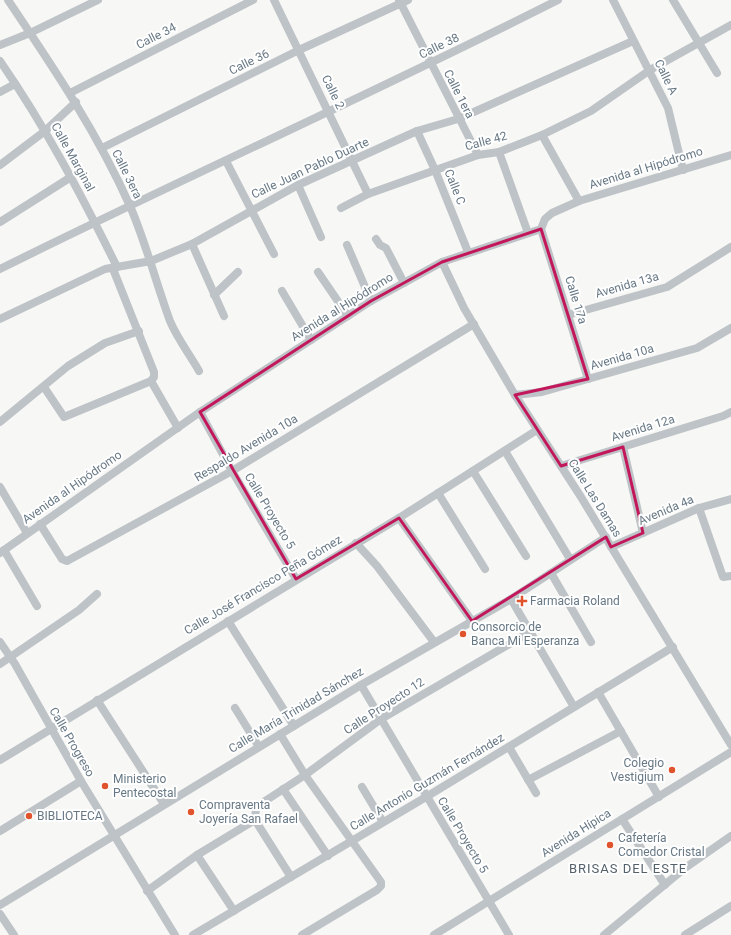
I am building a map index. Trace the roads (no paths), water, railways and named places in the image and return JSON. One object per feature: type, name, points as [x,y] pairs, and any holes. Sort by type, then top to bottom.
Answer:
[{"type":"street","name":"Calle 3era","points":[[8,0],[76,102],[102,148],[130,206],[151,261],[171,322],[199,371]]},
{"type":"street","points":[[0,44],[30,33],[98,0]]},
{"type":"street","name":"Calle 34","points":[[70,93],[253,0]]},
{"type":"street","name":"Calle 2","points":[[274,0],[368,194]]},
{"type":"street","name":"Calle 38","points":[[0,269],[94,222],[431,64],[558,0]]},
{"type":"street","name":"Calle A","points":[[613,0],[633,41],[650,70],[668,108],[683,170]]},
{"type":"street","points":[[673,0],[716,72]]},
{"type":"street","name":"Calle 36","points":[[102,148],[299,50],[402,1]]},
{"type":"street","name":"Calle 1era","points":[[402,1],[458,119],[478,155]]},
{"type":"street","name":"Calle 42","points":[[341,208],[368,194],[478,155],[499,152],[542,135],[591,111],[650,70],[731,25]]},
{"type":"street","name":"Calle Juan Pablo Duarte","points":[[0,319],[105,269],[151,261],[192,244],[298,185],[417,132],[458,119],[633,41]]},
{"type":"street","name":"Calle Marginal","points":[[0,61],[45,130],[94,222],[115,268],[154,372],[152,379],[178,428]]},
{"type":"street","points":[[0,92],[15,84]]},
{"type":"street","points":[[0,164],[45,130],[76,102]]},
{"type":"street","name":"Calle C","points":[[417,132],[435,170],[468,252]]},
{"type":"street","points":[[542,135],[579,201]]},
{"type":"street","points":[[499,152],[528,233]]},
{"type":"street","name":"Avenida al Hipódromo","points":[[2,552],[26,533],[200,412],[371,301],[442,262],[468,252],[541,229],[545,218],[552,213],[579,201],[731,155]]},
{"type":"street","points":[[226,161],[274,254]]},
{"type":"street","points":[[0,222],[71,177]]},
{"type":"street","points":[[298,185],[321,237]]},
{"type":"street","name":"Calle 17a","points":[[541,229],[588,379]]},
{"type":"street","points":[[376,239],[380,245],[386,248],[404,283]]},
{"type":"street","points":[[192,244],[224,316]]},
{"type":"street","points":[[347,245],[371,301]]},
{"type":"street","name":"Avenida 13a","points":[[568,315],[667,287],[731,247]]},
{"type":"street","name":"Calle Las Damas","points":[[442,262],[464,308],[515,396],[606,537],[731,746]]},
{"type":"street","points":[[214,295],[238,272]]},
{"type":"street","points":[[318,272],[348,316]]},
{"type":"street","points":[[282,291],[311,340]]},
{"type":"street","name":"Respaldo Avenida 10a","points":[[40,524],[62,559],[67,561],[232,471],[474,324]]},
{"type":"street","name":"Avenida 10a","points":[[515,396],[542,392],[696,348],[731,328]]},
{"type":"street","points":[[1,419],[44,387],[68,366],[105,343],[138,332]]},
{"type":"street","points":[[44,387],[64,417],[152,379]]},
{"type":"street","name":"Calle Proyecto 5","points":[[200,412],[232,471],[296,579]]},
{"type":"street","name":"Avenida 12a","points":[[561,466],[723,416],[731,412]]},
{"type":"street","name":"Calle José Francisco Peña Gómez","points":[[1,757],[399,518],[537,430]]},
{"type":"street","points":[[623,447],[643,533]]},
{"type":"street","points":[[505,451],[570,559]]},
{"type":"street","points":[[473,471],[526,556]]},
{"type":"street","points":[[0,487],[26,533]]},
{"type":"street","points":[[438,493],[485,569]]},
{"type":"street","name":"Avenida 4a","points":[[611,547],[699,508],[731,499]]},
{"type":"street","points":[[699,508],[723,577],[731,576]]},
{"type":"street","points":[[399,518],[472,621]]},
{"type":"street","name":"Calle María Trinidad Sánchez","points":[[0,905],[361,685],[511,599],[570,559],[606,537]]},
{"type":"street","points":[[356,543],[377,566],[434,642]]},
{"type":"street","points":[[2,552],[37,606]]},
{"type":"street","points":[[551,573],[591,642]]},
{"type":"street","points":[[0,664],[79,610],[97,594]]},
{"type":"street","points":[[511,599],[574,707]]},
{"type":"street","points":[[228,621],[294,726]]},
{"type":"street","name":"Calle Proyecto 12","points":[[255,820],[256,807],[305,775],[381,719],[530,632]]},
{"type":"street","name":"Calle Progreso","points":[[0,642],[15,664],[81,781],[175,935]]},
{"type":"street","name":"Calle Antonio Guzmán Fernández","points":[[193,935],[328,856],[672,647]]},
{"type":"street","name":"Calle Proyecto 5","points":[[361,685],[488,902],[509,935]]},
{"type":"street","points":[[598,692],[659,797]]},
{"type":"street","points":[[97,700],[164,804]]},
{"type":"street","points":[[235,708],[259,747]]},
{"type":"street","points":[[528,780],[621,731]]},
{"type":"street","points":[[280,734],[305,775],[353,840],[381,882],[381,886],[377,890],[302,935]]},
{"type":"street","points":[[509,747],[536,794]]},
{"type":"street","name":"Avenida Hípica","points":[[434,935],[731,752]]},
{"type":"street","points":[[0,831],[81,781]]},
{"type":"street","points":[[362,788],[383,822]]},
{"type":"street","points":[[283,789],[328,856]]},
{"type":"street","points":[[622,819],[665,885]]},
{"type":"street","points":[[147,891],[197,855],[255,820],[291,878]]},
{"type":"street","points":[[604,935],[685,868],[731,836]]},
{"type":"street","points":[[197,855],[234,911]]},
{"type":"street","points":[[685,935],[731,906]]},
{"type":"street","points":[[0,914],[14,935]]},
{"type":"place","name":"Farmacia Roland","points":[[522,601]]},
{"type":"place","name":"Consorcio de Banca Mi Esperanza","points":[[463,634]]},
{"type":"place","name":"Colegio Vestigium","points":[[672,770]]},
{"type":"place","name":"Ministerio Pentecostal","points":[[105,786]]},
{"type":"place","name":"Compraventa Joyería San Rafael","points":[[191,812]]},
{"type":"place","name":"BIBLIOTECA","points":[[29,816]]},
{"type":"place","name":"Cafetería Comedor Cristal","points":[[610,845]]},
{"type":"district","name":"BRISAS DEL ESTE","points":[[628,868]]}]
